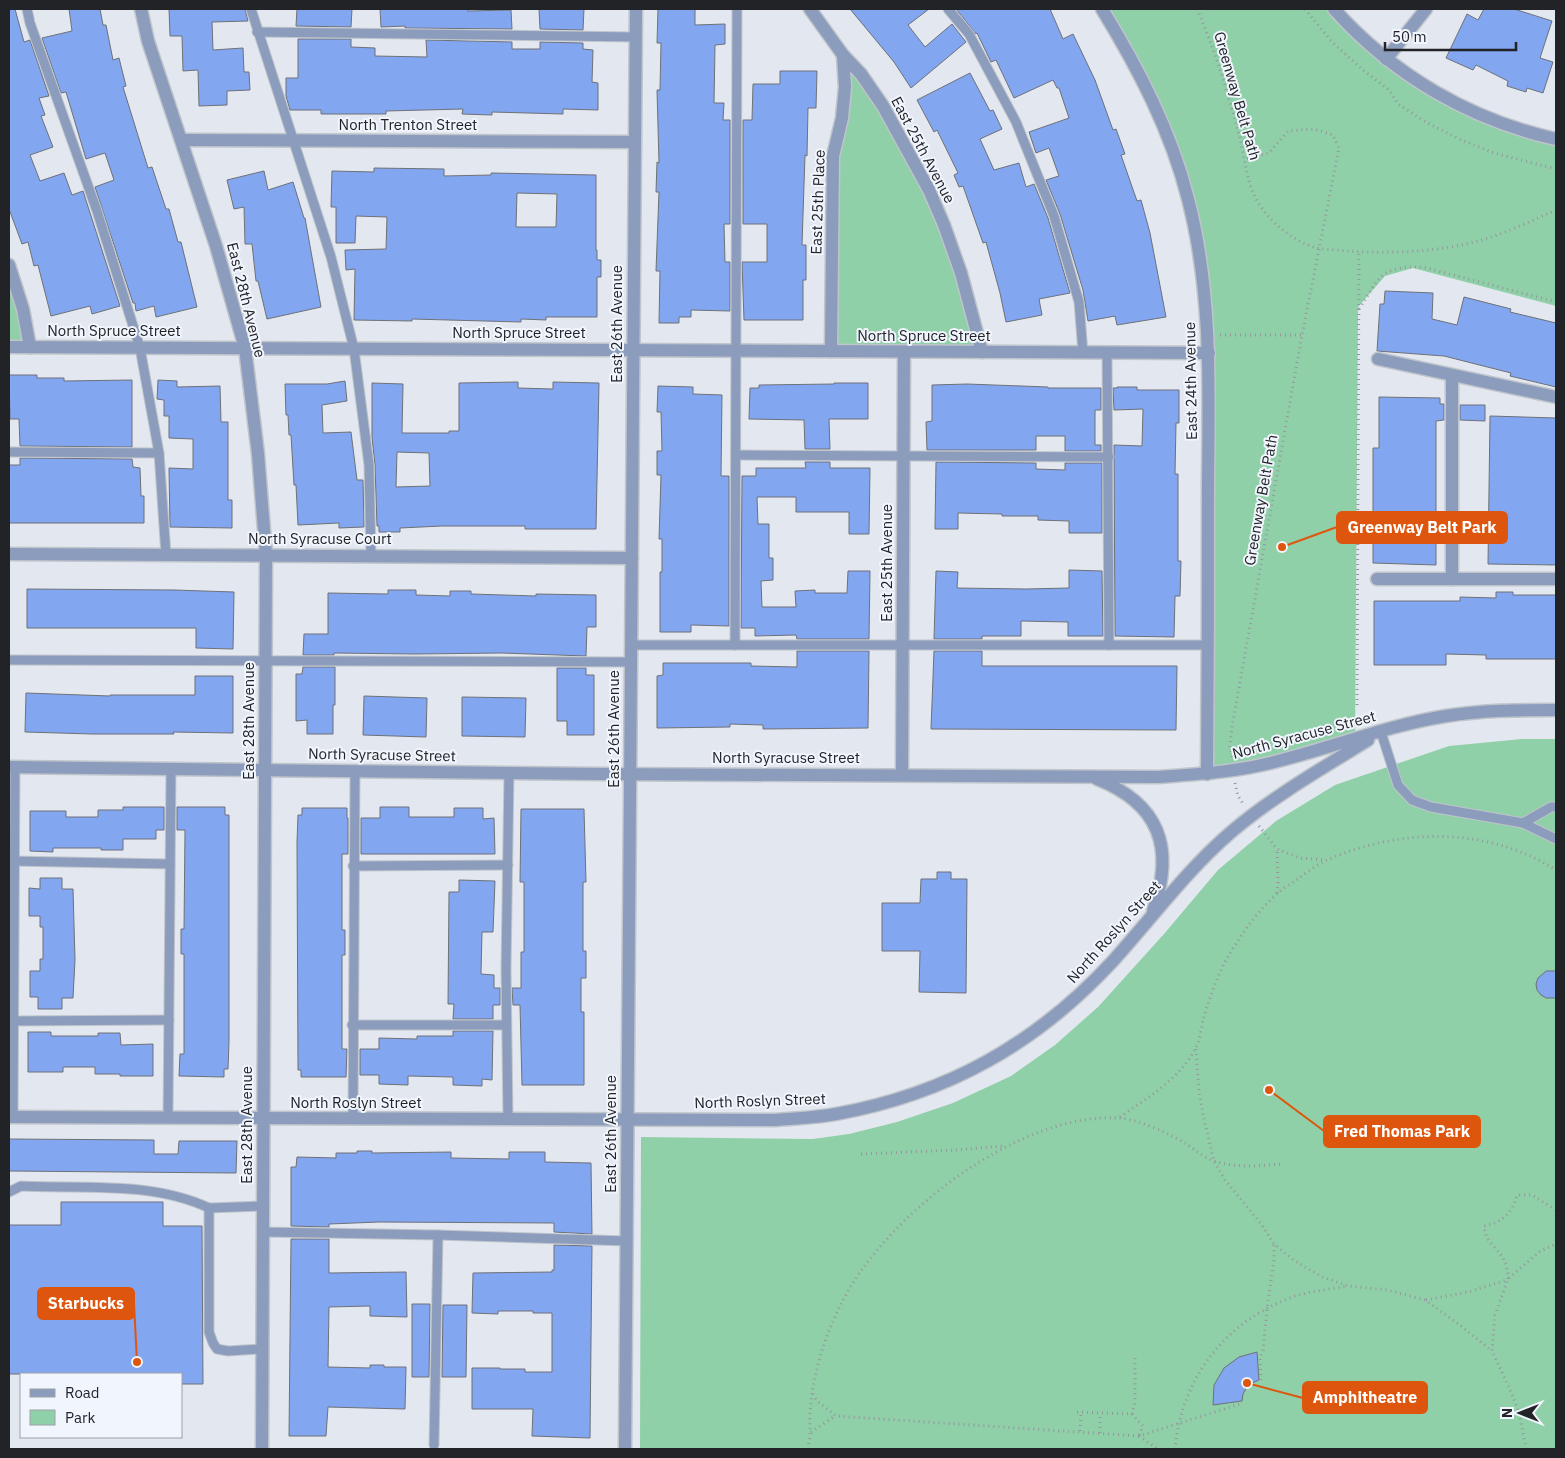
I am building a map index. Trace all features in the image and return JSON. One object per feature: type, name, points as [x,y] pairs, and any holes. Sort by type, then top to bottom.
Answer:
[{"type":"street","name":"East 28th Avenue","points":[[141,9],[148,42],[216,246],[245,348],[258,454],[266,555],[262,1449]]},
{"type":"street","name":"East 26th Avenue","points":[[625,1449],[636,9]]},
{"type":"street","name":"East 25th Avenue","points":[[810,9],[843,56],[861,74],[883,106],[929,190],[961,273],[982,352]]},
{"type":"street","name":"East 24th Avenue","points":[[1102,9],[1145,83],[1175,156],[1188,196],[1202,267],[1209,354],[1207,774]]},
{"type":"street","points":[[1334,9],[1386,59],[1424,86],[1469,110],[1524,131],[1556,139]]},
{"type":"street","points":[[1386,59],[1426,9]]},
{"type":"street","name":"East 25th Place","points":[[831,351],[833,156],[842,118],[845,87],[843,56]]},
{"type":"street","name":"North Trenton Street","points":[[181,140],[635,142]]},
{"type":"street","points":[[9,265],[23,309],[30,347]]},
{"type":"street","name":"North Spruce Street","points":[[9,347],[1209,354]]},
{"type":"street","name":"East 25th Avenue","points":[[902,775],[904,352]]},
{"type":"street","points":[[1378,359],[1556,397]]},
{"type":"street","points":[[1452,376],[1452,579]]},
{"type":"street","name":"North Syracuse Court","points":[[9,554],[632,558]]},
{"type":"street","points":[[1377,579],[1556,579]]},
{"type":"street","name":"North Syracuse Street","points":[[12,767],[630,774],[1158,776],[1233,771],[1277,762],[1381,732],[1446,716],[1512,710],[1556,710]]},
{"type":"street","name":"North Roslyn Street","points":[[11,1116],[264,1119],[776,1120],[818,1116],[866,1108],[900,1099],[936,1086],[1001,1054],[1029,1037],[1050,1021],[1084,991],[1198,865],[1229,834],[1291,788],[1381,732]]},
{"type":"street","points":[[1090,776],[1115,786],[1131,796],[1157,829],[1163,850],[1163,872],[1160,893],[1151,918]]},
{"type":"lane","points":[[27,9],[30,23],[97,211],[140,348],[159,453],[166,555]]},
{"type":"lane","points":[[251,9],[331,257],[354,349],[369,464],[371,556]]},
{"type":"lane","points":[[735,645],[737,9]]},
{"type":"lane","points":[[948,9],[969,34],[1016,122],[1054,216],[1079,302],[1083,353]]},
{"type":"lane","points":[[258,32],[635,36]]},
{"type":"lane","points":[[1107,353],[1109,645]]},
{"type":"lane","points":[[9,452],[159,453]]},
{"type":"lane","points":[[736,455],[1109,457]]},
{"type":"lane","points":[[631,645],[1208,645]]},
{"type":"lane","points":[[9,660],[631,662]]},
{"type":"lane","points":[[1381,732],[1398,785],[1412,800],[1432,807],[1523,823],[1556,839]]},
{"type":"lane","points":[[11,1116],[12,767]]},
{"type":"lane","points":[[168,1118],[172,769]]},
{"type":"lane","points":[[352,1119],[354,771]]},
{"type":"lane","points":[[508,1120],[506,1025],[509,773]]},
{"type":"lane","points":[[1523,823],[1551,807],[1556,807]]},
{"type":"lane","points":[[12,861],[170,864]]},
{"type":"lane","points":[[353,866],[508,865]]},
{"type":"lane","points":[[11,1021],[168,1020]]},
{"type":"lane","points":[[352,1025],[506,1025]]},
{"type":"lane","points":[[9,1192],[21,1186],[141,1190],[190,1198],[210,1208],[263,1206]]},
{"type":"lane","points":[[210,1208],[210,1332],[213,1343],[217,1349],[228,1351],[262,1349]]},
{"type":"lane","points":[[263,1232],[627,1241]]},
{"type":"lane","points":[[434,1446],[438,1235]]},
{"type":"path","name":"Greenway Belt Path","points":[[1197,9],[1217,59],[1254,194],[1270,219],[1294,237],[1318,248],[1359,252],[1392,253],[1452,247],[1504,233],[1556,210]]},
{"type":"path","points":[[1305,9],[1332,42],[1389,90],[1398,104],[1424,121],[1468,143],[1494,153],[1556,169]]},
{"type":"path","points":[[1245,159],[1269,153],[1288,131],[1314,129],[1334,135],[1339,148],[1318,248]]},
{"type":"path","name":"Greenway Belt Path","points":[[1231,756],[1232,727],[1318,248]]},
{"type":"path","points":[[1357,705],[1359,252]]},
{"type":"path","points":[[1359,310],[1378,279],[1384,273],[1403,268],[1423,268],[1556,302]]},
{"type":"path","points":[[1219,334],[1302,335]]},
{"type":"path","points":[[1235,783],[1238,796],[1244,806]]},
{"type":"path","points":[[1260,827],[1277,849],[1300,858],[1326,860]]},
{"type":"path","points":[[1119,1118],[1165,1085],[1186,1063],[1196,1048],[1209,1001],[1225,962],[1247,928],[1276,894],[1326,860],[1370,844],[1406,838],[1436,836],[1483,841],[1510,848],[1556,870]]},
{"type":"path","points":[[1276,894],[1278,883],[1277,849]]},
{"type":"path","points":[[1196,1048],[1202,1110],[1214,1161],[1225,1180],[1262,1225],[1274,1244],[1296,1262],[1322,1277],[1349,1286],[1387,1290],[1425,1300],[1492,1351],[1519,1412],[1526,1449]]},
{"type":"path","points":[[808,1449],[809,1422],[820,1360],[842,1301],[864,1266],[884,1241],[914,1211],[948,1184],[1007,1145],[1054,1127],[1086,1120],[1119,1118],[1148,1125],[1186,1144],[1214,1161],[1244,1166],[1281,1164]]},
{"type":"path","points":[[860,1154],[955,1150],[1007,1145]]},
{"type":"path","points":[[1492,1351],[1495,1315],[1508,1279],[1508,1269],[1506,1261],[1499,1251],[1487,1239],[1484,1226],[1504,1218],[1510,1212],[1518,1195],[1532,1195],[1556,1210]]},
{"type":"path","points":[[1261,1380],[1260,1358],[1263,1351],[1267,1309],[1273,1276],[1274,1244]]},
{"type":"path","points":[[1425,1300],[1468,1292],[1508,1279],[1539,1252],[1556,1244]]},
{"type":"path","points":[[1175,1449],[1178,1422],[1192,1384],[1207,1360],[1242,1324],[1267,1309],[1297,1296],[1349,1286]]},
{"type":"path","points":[[1132,1414],[1135,1402],[1136,1357]]},
{"type":"path","points":[[813,1393],[817,1401],[836,1416],[1139,1436],[1242,1403]]},
{"type":"path","points":[[1080,1431],[1079,1412],[1132,1414],[1143,1426],[1139,1436]]},
{"type":"path","points":[[1100,1414],[1100,1433]]},
{"type":"path","points":[[810,1432],[836,1416]]},
{"type":"path","points":[[1139,1436],[1158,1449]]},
{"type":"green space","points":[[1101,9],[1338,9],[1386,59],[1441,96],[1556,138],[1556,306],[1413,268],[1385,276],[1358,307],[1355,740],[1207,774],[1202,267],[1166,135]]},
{"type":"green space","points":[[843,55],[861,74],[929,190],[982,352],[831,351]]},
{"type":"green space","points":[[9,265],[30,347],[9,347]]},
{"type":"green space","points":[[1522,739],[1556,739],[1556,1449],[640,1449],[641,1137],[813,1139],[849,1134],[897,1122],[953,1103],[1011,1076],[1055,1045],[1098,1007],[1164,934],[1218,870],[1276,821],[1335,785],[1449,746]]},
{"type":"building","points":[[9,9],[15,9],[24,42],[30,40],[49,96],[39,98],[45,115],[41,116],[53,147],[30,155],[40,181],[64,173],[72,195],[83,191],[120,306],[92,314],[90,306],[51,316],[38,265],[34,266],[28,242],[22,244],[9,209]]},
{"type":"building","points":[[69,9],[100,9],[103,25],[106,25],[113,60],[119,58],[126,86],[123,87],[148,168],[152,167],[166,209],[169,209],[178,242],[181,242],[197,307],[156,317],[154,306],[136,311],[135,303],[133,303],[95,187],[114,180],[105,153],[86,159],[66,92],[61,93],[42,38],[72,31]]},
{"type":"building","points":[[169,9],[245,9],[248,21],[212,22],[213,50],[243,48],[244,72],[249,72],[250,90],[227,91],[227,105],[199,106],[198,70],[183,71],[182,36],[170,36]]},
{"type":"building","points":[[297,9],[352,9],[351,27],[296,26]]},
{"type":"building","points":[[380,9],[511,10],[512,29],[381,27]]},
{"type":"building","points":[[539,9],[584,9],[583,30],[540,29]]},
{"type":"building","points":[[658,9],[695,9],[695,25],[725,24],[725,44],[715,45],[714,103],[724,103],[723,120],[730,120],[730,224],[724,224],[725,262],[730,262],[730,311],[691,310],[691,317],[679,317],[679,323],[659,323],[660,271],[656,271],[659,192],[656,192],[657,162],[659,163],[657,90],[660,90],[661,43],[657,43]]},
{"type":"building","points":[[850,9],[929,9],[908,25],[925,47],[952,24],[966,42],[911,88],[894,62]]},
{"type":"building","points":[[956,9],[1050,9],[1063,39],[1073,34],[1095,80],[1113,130],[1116,129],[1125,154],[1121,155],[1137,201],[1141,200],[1150,233],[1166,317],[1117,325],[1115,316],[1088,321],[1083,290],[1060,214],[1046,180],[1059,176],[1049,148],[1036,153],[1029,132],[1069,118],[1059,88],[1057,88],[1053,80],[1014,98],[996,60],[991,62],[977,33]]},
{"type":"building","points":[[1484,9],[1514,9],[1552,21],[1540,58],[1553,62],[1543,93],[1527,88],[1526,92],[1507,86],[1508,81],[1476,65],[1473,70],[1446,58],[1467,14],[1478,20]]},
{"type":"building","points":[[298,39],[351,39],[351,47],[375,48],[375,56],[427,57],[426,40],[512,42],[512,49],[540,49],[540,42],[583,43],[583,49],[593,50],[592,82],[598,83],[598,110],[563,109],[563,114],[492,112],[492,115],[462,114],[463,109],[386,111],[386,114],[321,114],[321,110],[290,110],[286,96],[286,78],[298,78]]},
{"type":"building","points":[[780,71],[817,71],[816,108],[808,108],[807,156],[805,155],[802,245],[806,245],[806,280],[803,280],[803,320],[744,320],[742,262],[767,262],[767,224],[743,224],[743,120],[752,120],[753,84],[780,84]]},
{"type":"building","points":[[970,73],[990,111],[993,110],[1002,129],[980,139],[994,170],[1019,163],[1026,187],[1034,184],[1048,218],[1070,293],[1039,299],[1042,315],[1006,322],[986,242],[983,243],[963,186],[959,187],[954,175],[958,173],[937,130],[934,132],[917,100]]},
{"type":"building","points":[[374,168],[444,169],[444,176],[491,175],[491,173],[596,175],[596,250],[597,260],[601,260],[601,277],[597,277],[597,317],[546,317],[546,320],[521,319],[521,322],[412,319],[412,321],[354,320],[355,269],[346,270],[345,250],[386,249],[387,217],[356,216],[355,243],[336,243],[336,207],[331,207],[332,171],[374,172]],"holes":[[[517,193],[557,194],[556,227],[516,227]]]},
{"type":"building","points":[[264,171],[268,190],[293,182],[305,218],[321,307],[267,319],[258,281],[256,281],[252,244],[245,244],[244,207],[234,209],[227,180]]},
{"type":"building","points":[[1385,291],[1433,293],[1432,319],[1457,325],[1464,297],[1511,309],[1510,312],[1556,323],[1556,387],[1510,376],[1511,373],[1444,356],[1377,351],[1380,304],[1384,304]]},
{"type":"building","points":[[9,375],[37,375],[37,378],[64,378],[64,381],[132,380],[132,447],[20,446],[19,419],[10,419]]},
{"type":"building","points":[[158,380],[177,381],[177,387],[220,386],[221,422],[228,422],[228,500],[232,500],[232,528],[170,527],[169,468],[193,469],[193,439],[169,438],[169,416],[164,416],[164,400],[157,399]]},
{"type":"building","points":[[345,381],[347,401],[322,405],[323,433],[351,432],[357,480],[363,480],[364,527],[339,528],[339,523],[298,525],[291,435],[289,435],[288,415],[286,415],[285,384],[327,384]]},
{"type":"building","points":[[518,382],[518,388],[553,389],[553,382],[599,383],[596,529],[525,529],[525,526],[442,526],[400,528],[400,532],[379,532],[379,526],[377,526],[372,437],[372,383],[403,384],[402,433],[449,433],[449,431],[459,431],[459,383]],"holes":[[[397,452],[429,453],[430,486],[396,487]]]},
{"type":"building","points":[[868,383],[868,419],[829,419],[830,449],[805,449],[804,420],[749,419],[750,388],[759,388],[759,385]]},
{"type":"building","points":[[967,384],[1048,388],[1101,388],[1101,410],[1095,410],[1095,445],[1101,445],[1101,451],[1065,451],[1065,436],[1036,436],[1036,450],[927,450],[926,422],[932,421],[932,385]]},
{"type":"building","points":[[658,386],[693,387],[693,394],[722,395],[721,476],[729,476],[729,626],[691,625],[691,632],[660,632],[660,572],[662,572],[662,539],[659,539],[661,475],[657,475],[657,451],[662,451],[661,412],[657,412]]},
{"type":"building","points":[[1137,387],[1137,390],[1179,390],[1179,423],[1176,423],[1175,474],[1178,474],[1178,561],[1181,561],[1180,596],[1175,596],[1174,637],[1115,636],[1114,445],[1142,446],[1143,409],[1114,410],[1113,388]]},
{"type":"building","points":[[1379,397],[1440,398],[1440,404],[1444,404],[1444,420],[1436,421],[1436,565],[1373,563],[1373,448],[1379,448]]},
{"type":"building","points":[[1460,405],[1485,405],[1485,421],[1460,420]]},
{"type":"building","points":[[1490,416],[1556,418],[1556,565],[1488,564]]},
{"type":"building","points":[[20,458],[132,459],[133,467],[140,468],[141,496],[144,496],[144,523],[9,523],[9,465],[20,465]]},
{"type":"building","points":[[805,462],[830,462],[830,468],[870,468],[869,534],[849,534],[849,512],[796,512],[796,497],[757,497],[758,524],[769,524],[769,558],[773,558],[773,580],[761,581],[762,607],[796,607],[795,591],[815,590],[815,593],[847,593],[848,571],[870,571],[869,639],[797,639],[796,635],[755,636],[755,628],[741,628],[742,476],[756,476],[756,468],[806,468]]},
{"type":"building","points":[[936,462],[1036,463],[1036,469],[1065,470],[1065,463],[1102,463],[1102,533],[1069,533],[1069,521],[1038,520],[1038,516],[1002,516],[1002,514],[958,513],[958,529],[935,529]]},
{"type":"building","points":[[1069,570],[1102,571],[1103,636],[1068,636],[1068,622],[1021,621],[1021,636],[982,636],[982,639],[934,639],[936,571],[958,572],[957,588],[1026,589],[1069,588]]},
{"type":"building","points":[[27,589],[234,592],[233,649],[196,648],[196,628],[27,628]]},
{"type":"building","points":[[388,590],[416,590],[416,595],[450,596],[450,591],[471,591],[471,594],[536,596],[536,594],[596,595],[596,627],[587,627],[586,656],[502,653],[334,653],[334,655],[303,655],[304,634],[328,634],[328,593],[388,594]]},
{"type":"building","points":[[1496,592],[1513,592],[1513,595],[1556,595],[1556,659],[1486,659],[1486,655],[1446,654],[1446,665],[1374,665],[1374,601],[1460,601],[1460,597],[1496,598]]},
{"type":"building","points":[[797,651],[869,651],[868,728],[763,729],[763,725],[730,724],[730,727],[657,728],[657,676],[663,675],[663,663],[751,663],[751,666],[797,667]]},
{"type":"building","points":[[934,651],[982,651],[982,666],[1177,666],[1176,730],[931,729]]},
{"type":"building","points":[[303,667],[335,667],[333,734],[307,734],[307,720],[296,721],[296,674],[302,674]]},
{"type":"building","points":[[557,668],[586,668],[586,675],[594,675],[594,735],[567,735],[567,721],[557,721]]},
{"type":"building","points":[[195,676],[233,676],[233,733],[92,734],[25,732],[26,693],[110,696],[195,695]]},
{"type":"building","points":[[364,696],[427,698],[426,737],[363,735]]},
{"type":"building","points":[[462,697],[526,698],[525,737],[462,736]]},
{"type":"building","points":[[123,807],[164,807],[164,830],[156,830],[156,839],[123,839],[123,850],[53,848],[53,852],[30,851],[30,811],[66,811],[66,817],[98,817],[98,810],[123,810]]},
{"type":"building","points":[[177,807],[225,807],[225,815],[229,815],[229,1042],[228,1069],[224,1069],[224,1077],[179,1076],[180,1054],[184,1054],[184,954],[181,954],[181,929],[184,929],[185,830],[177,830]]},
{"type":"building","points":[[380,807],[409,807],[409,817],[454,817],[454,808],[483,808],[483,819],[494,818],[495,854],[361,854],[361,818],[380,818]]},
{"type":"building","points":[[302,808],[347,808],[348,854],[342,854],[342,930],[345,930],[345,955],[342,955],[342,1049],[347,1049],[346,1077],[301,1077],[301,1070],[298,1070],[297,842],[298,815],[302,815]]},
{"type":"building","points":[[521,809],[584,809],[586,882],[583,882],[583,951],[586,951],[586,978],[581,978],[581,1012],[584,1012],[584,1085],[522,1085],[520,1005],[513,1005],[512,988],[521,988],[521,952],[524,952],[524,882],[520,882]]},
{"type":"building","points":[[937,872],[951,872],[951,879],[967,879],[966,993],[919,992],[920,951],[882,951],[882,903],[920,903],[921,879],[937,879]]},
{"type":"building","points":[[40,878],[62,878],[62,889],[73,889],[75,960],[73,998],[62,998],[62,1009],[38,1009],[38,997],[30,997],[30,971],[40,971],[40,959],[43,959],[43,927],[40,927],[40,916],[29,916],[29,888],[40,889]]},
{"type":"building","points":[[459,880],[495,881],[493,932],[482,932],[481,974],[494,975],[494,988],[500,988],[500,1005],[493,1005],[493,1019],[453,1019],[454,1004],[448,1004],[449,892],[459,892]]},
{"type":"building","points":[[1546,971],[1556,971],[1556,998],[1546,998],[1537,990],[1538,978]]},
{"type":"building","points":[[453,1031],[493,1031],[492,1080],[482,1079],[482,1086],[453,1085],[453,1077],[408,1076],[408,1085],[379,1084],[379,1075],[360,1075],[360,1049],[379,1049],[379,1038],[417,1039],[417,1036],[453,1036]]},
{"type":"building","points":[[28,1032],[51,1032],[51,1036],[98,1036],[98,1033],[120,1033],[121,1045],[153,1044],[153,1076],[95,1074],[95,1067],[63,1067],[63,1072],[28,1072]]},
{"type":"building","points":[[9,1139],[154,1140],[154,1154],[178,1154],[179,1141],[237,1141],[236,1173],[9,1171]]},
{"type":"building","points":[[357,1151],[372,1151],[372,1153],[451,1152],[451,1158],[509,1159],[509,1152],[545,1152],[545,1162],[591,1163],[592,1234],[554,1232],[554,1223],[379,1222],[329,1224],[329,1227],[291,1226],[291,1167],[296,1167],[297,1157],[336,1158],[336,1153],[357,1153]]},
{"type":"building","points":[[61,1202],[163,1202],[163,1226],[202,1226],[203,1384],[182,1384],[182,1373],[9,1374],[9,1225],[61,1225]]},
{"type":"building","points":[[291,1239],[329,1239],[329,1273],[406,1272],[407,1317],[370,1316],[370,1306],[329,1307],[328,1367],[370,1368],[370,1365],[384,1365],[384,1367],[406,1367],[405,1409],[328,1407],[326,1436],[289,1436]]},
{"type":"building","points":[[554,1245],[592,1246],[590,1438],[532,1436],[533,1409],[472,1409],[472,1368],[525,1369],[525,1372],[552,1372],[552,1313],[498,1311],[498,1314],[472,1313],[473,1273],[552,1272],[554,1270]]},
{"type":"building","points":[[412,1304],[430,1304],[429,1377],[412,1377]]},
{"type":"building","points":[[443,1305],[467,1305],[466,1377],[442,1377]]},
{"type":"building","points":[[1257,1352],[1259,1380],[1248,1385],[1243,1394],[1242,1401],[1213,1405],[1214,1385],[1224,1368],[1239,1357]]},
{"type":"place","name":"Greenway Belt Park","points":[[1282,547]]},
{"type":"place","name":"Fred Thomas Park","points":[[1269,1090]]},
{"type":"place","name":"Starbucks","points":[[137,1362]]},
{"type":"place","name":"Amphitheatre","points":[[1247,1383]]}]
